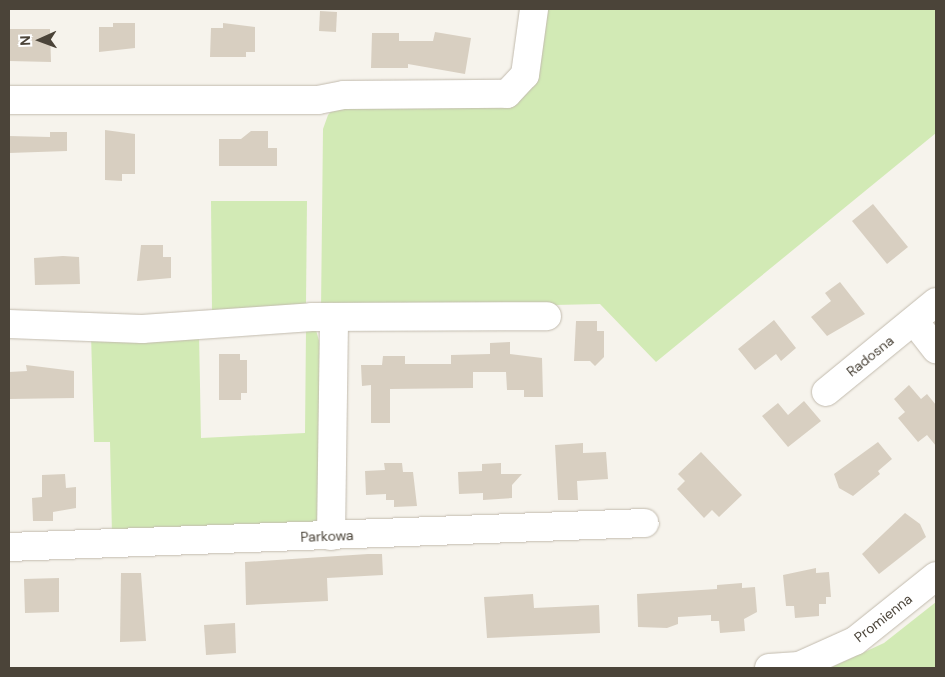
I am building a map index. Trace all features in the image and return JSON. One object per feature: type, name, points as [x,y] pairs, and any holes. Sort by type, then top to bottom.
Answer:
[{"type":"street","points":[[9,100],[318,100],[344,95],[507,94],[525,75],[534,9]]},
{"type":"street","name":"Radosna","points":[[826,392],[936,302]]},
{"type":"street","points":[[9,324],[142,329],[334,317],[547,316]]},
{"type":"street","points":[[331,536],[334,317]]},
{"type":"street","points":[[914,321],[936,349]]},
{"type":"street","name":"Parkowa","points":[[9,547],[645,523]]},
{"type":"street","name":"Promienna","points":[[769,668],[799,666],[855,641],[936,576]]},
{"type":"green space","points":[[548,9],[936,9],[936,133],[656,362],[600,304],[321,310],[323,129],[328,115],[336,106],[479,101],[537,72]]},
{"type":"green space","points":[[211,201],[307,201],[306,304],[212,311]]},
{"type":"green space","points":[[306,329],[316,330],[323,355],[321,517],[315,523],[112,535],[110,442],[94,442],[91,334],[199,333],[201,438],[305,433]]},
{"type":"green space","points":[[936,602],[936,668],[830,668],[884,643]]},
{"type":"building","points":[[320,11],[337,12],[336,32],[319,31]]},
{"type":"building","points":[[113,23],[135,23],[135,48],[99,52],[99,27],[113,27]]},
{"type":"building","points":[[223,23],[255,27],[255,52],[246,52],[246,57],[210,57],[211,28],[223,28]]},
{"type":"building","points":[[9,29],[50,29],[51,62],[9,61]]},
{"type":"building","points":[[435,32],[471,38],[465,74],[408,64],[408,68],[371,68],[372,33],[399,33],[399,41],[433,41]]},
{"type":"building","points":[[105,130],[135,134],[135,174],[122,174],[122,181],[105,180]]},
{"type":"building","points":[[251,131],[268,131],[268,148],[277,148],[277,166],[219,166],[219,139],[241,139]]},
{"type":"building","points":[[50,132],[67,132],[67,151],[9,153],[9,136],[50,137]]},
{"type":"building","points":[[873,204],[908,247],[887,264],[852,221]]},
{"type":"building","points":[[141,245],[163,245],[163,257],[171,257],[171,278],[137,281]]},
{"type":"building","points":[[79,257],[80,284],[35,285],[34,258]]},
{"type":"building","points":[[840,282],[865,314],[827,336],[811,317],[831,301],[825,293]]},
{"type":"building","points":[[774,320],[796,348],[781,361],[776,354],[755,370],[738,349]]},
{"type":"building","points":[[576,321],[597,321],[597,331],[604,331],[604,357],[595,366],[590,361],[574,361]]},
{"type":"building","points":[[510,342],[510,354],[542,358],[543,397],[524,397],[524,390],[507,390],[506,372],[473,372],[473,388],[390,389],[390,423],[371,423],[371,385],[362,386],[361,365],[382,365],[383,356],[405,356],[405,364],[451,364],[451,355],[490,354],[490,343]]},
{"type":"building","points":[[219,354],[240,354],[240,360],[247,360],[247,393],[241,393],[241,400],[219,400]]},
{"type":"building","points":[[26,365],[74,371],[74,398],[9,399],[9,372],[27,371]]},
{"type":"building","points":[[909,385],[921,399],[927,394],[936,405],[936,446],[927,435],[918,442],[898,418],[905,412],[894,399]]},
{"type":"building","points":[[804,401],[821,421],[788,447],[762,416],[778,403],[788,415]]},
{"type":"building","points":[[878,442],[892,459],[878,471],[880,474],[853,496],[839,488],[834,474]]},
{"type":"building","points":[[583,443],[583,453],[606,452],[608,479],[577,481],[578,500],[558,500],[555,445]]},
{"type":"building","points":[[701,452],[742,495],[719,517],[712,510],[704,518],[677,489],[685,481],[678,474]]},
{"type":"building","points":[[384,463],[402,463],[403,472],[413,472],[417,506],[394,507],[394,500],[386,500],[386,494],[366,495],[365,471],[385,470]]},
{"type":"building","points":[[501,463],[501,474],[522,474],[512,485],[512,498],[483,500],[483,493],[459,494],[458,472],[482,471],[482,464]]},
{"type":"building","points":[[65,474],[66,488],[76,487],[76,508],[53,512],[53,521],[33,521],[32,498],[42,497],[42,475]]},
{"type":"building","points":[[905,513],[920,524],[926,537],[879,574],[862,554]]},
{"type":"building","points":[[382,554],[383,575],[327,578],[328,601],[246,605],[245,562]]},
{"type":"building","points":[[816,568],[816,573],[829,572],[831,597],[826,597],[826,604],[819,604],[819,616],[795,618],[794,606],[786,606],[783,575]]},
{"type":"building","points":[[121,573],[141,573],[146,641],[120,642]]},
{"type":"building","points":[[59,578],[59,612],[25,613],[24,579]]},
{"type":"building","points":[[742,583],[742,588],[755,587],[757,612],[744,619],[745,631],[720,633],[719,621],[711,621],[711,615],[678,617],[678,624],[667,628],[638,627],[637,594],[717,589],[717,585]]},
{"type":"building","points":[[533,594],[534,608],[599,605],[600,633],[487,638],[484,597]]},
{"type":"building","points":[[235,623],[236,653],[206,655],[204,625]]}]
